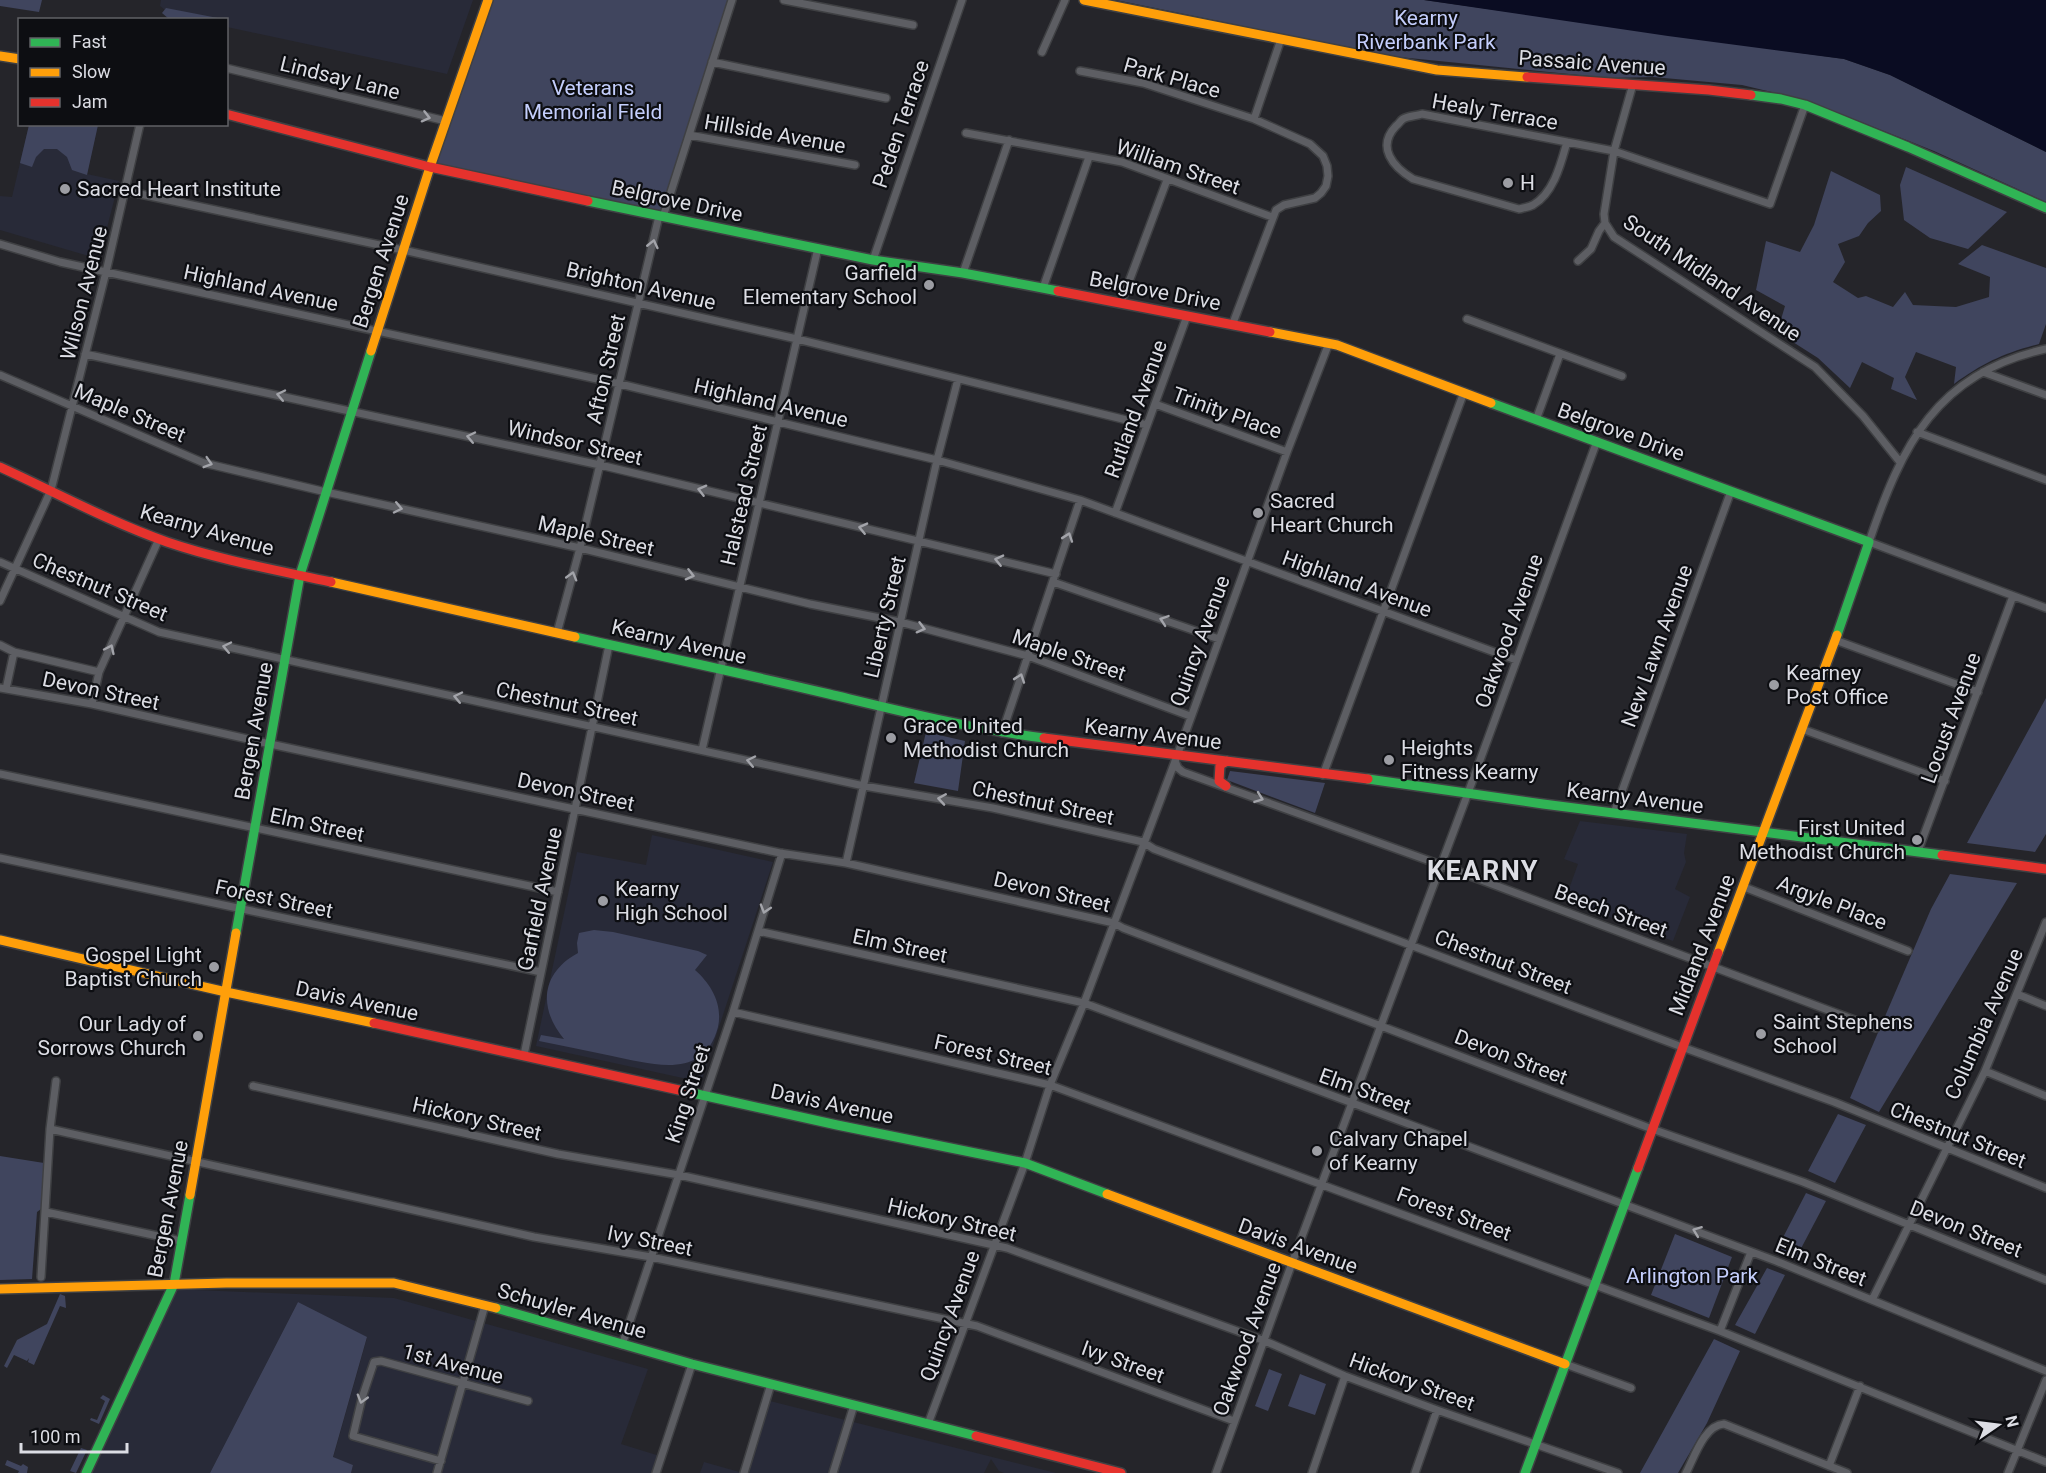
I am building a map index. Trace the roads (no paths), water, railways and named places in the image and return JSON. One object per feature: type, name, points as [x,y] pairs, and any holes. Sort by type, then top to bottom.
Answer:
[{"type":"street","name":"Bergen Avenue","points":[[86,1473],[174,1284],[300,574],[430,167],[488,0]]},
{"type":"street","name":"Afton Street","points":[[557,633],[661,217],[732,0]]},
{"type":"street","points":[[784,0],[913,25]]},
{"type":"street","name":"Peden Terrace","points":[[873,260],[962,0]]},
{"type":"street","points":[[1042,52],[1065,0]]},
{"type":"street","name":"Passaic Avenue","points":[[1084,0],[1437,70],[1755,95],[1805,105],[2046,208]]},
{"type":"street","points":[[1254,119],[1281,39]]},
{"type":"street","points":[[0,56],[18,59]]},
{"type":"street","points":[[712,62],[886,98]]},
{"type":"street","name":"Lindsay Lane","points":[[228,68],[446,121]]},
{"type":"street","name":"Park Place","points":[[1080,71],[1143,83],[1254,119],[1310,144],[1323,156],[1327,166],[1328,176],[1321,193],[1315,198],[1284,205],[1276,210],[1272,217]]},
{"type":"street","name":"South Midland Avenue","points":[[1633,84],[1614,151],[1604,214],[1605,223],[1614,237],[1815,367],[1863,416],[1900,462]]},
{"type":"street","name":"Healy Terrace","points":[[1567,142],[1561,163],[1548,192],[1532,206],[1519,209],[1413,179],[1400,171],[1389,154],[1386,143],[1391,132],[1403,119],[1422,114],[1614,151],[1770,204],[1805,105]]},
{"type":"street","name":"Belgrove Drive","points":[[228,115],[430,167],[661,217],[873,260],[963,273],[1329,343],[2046,608]]},
{"type":"street","name":"Wilson Avenue","points":[[0,601],[51,490],[126,191],[140,126]]},
{"type":"street","name":"William Street","points":[[966,133],[1122,162],[1272,217]]},
{"type":"street","name":"Hillside Avenue","points":[[689,135],[855,165]]},
{"type":"street","points":[[963,273],[1009,140]]},
{"type":"street","points":[[1043,288],[1089,157]]},
{"type":"street","points":[[1121,303],[1167,180]]},
{"type":"street","name":"Brighton Avenue","points":[[126,191],[639,302],[1147,425]]},
{"type":"street","points":[[1233,323],[1272,217]]},
{"type":"street","points":[[1578,261],[1591,249],[1605,223]]},
{"type":"street","name":"Highland Avenue","points":[[0,244],[60,262],[620,384],[937,460],[1080,500],[1516,660]]},
{"type":"street","name":"Halstead Street","points":[[702,750],[818,248]]},
{"type":"street","name":"Rutland Avenue","points":[[1115,513],[1187,316]]},
{"type":"street","points":[[1467,319],[1622,376]]},
{"type":"street","name":"Quincy Avenue","points":[[928,1424],[1025,1163],[1050,1085],[1084,1003],[1177,756],[1329,343]]},
{"type":"street","name":"Midland Avenue","points":[[1526,1473],[1900,462],[1917,432],[1951,393],[1983,372],[2008,360],[2046,350]]},
{"type":"street","name":"Windsor Street","points":[[85,354],[600,465],[920,542],[1054,578],[1219,639]]},
{"type":"street","points":[[1536,420],[1560,354]]},
{"type":"street","points":[[1983,372],[2046,395]]},
{"type":"street","name":"Maple Street","points":[[0,375],[204,463],[580,548],[810,604],[900,622],[1028,656],[1190,716]]},
{"type":"street","name":"Liberty Street","points":[[846,863],[937,460],[958,379]]},
{"type":"street","points":[[1323,775],[1464,392]]},
{"type":"street","name":"Trinity Place","points":[[1155,404],[1287,452]]},
{"type":"street","points":[[1917,432],[2046,480]]},
{"type":"street","name":"Oakwood Avenue","points":[[1216,1473],[1597,441]]},
{"type":"street","name":"Kearny Avenue","points":[[0,467],[159,539],[224,558],[1002,734],[1227,761],[2046,869]]},
{"type":"street","name":"New Lawn Avenue","points":[[1614,813],[1731,490]]},
{"type":"street","points":[[1002,734],[1080,500]]},
{"type":"street","points":[[92,704],[99,672],[159,539]]},
{"type":"street","name":"Chestnut Street","points":[[0,562],[159,632],[864,786],[993,808],[1143,842],[1154,849],[1834,1102],[2046,1188]]},
{"type":"street","name":"Locust Avenue","points":[[1918,851],[1946,781],[2013,596]]},
{"type":"street","points":[[1835,640],[1978,692]]},
{"type":"street","name":"Devon Street","points":[[0,645],[14,652],[99,672]]},
{"type":"street","name":"Garfield Avenue","points":[[524,1055],[609,645]]},
{"type":"street","name":"Devon Street","points":[[14,652],[3,688],[92,704],[270,744],[782,853],[846,863],[1114,922],[1134,932],[1652,1129],[1803,1182],[2046,1280]]},
{"type":"street","points":[[1802,729],[1946,781]]},
{"type":"street","name":"Beech Street","points":[[1177,756],[1174,762],[1183,772],[1441,865],[1876,1028]]},
{"type":"street","points":[[1226,786],[1219,781],[1218,773],[1220,765],[1227,761]]},
{"type":"street","name":"Elm Street","points":[[0,774],[558,892]]},
{"type":"street","name":"King Street","points":[[622,1345],[733,1012],[782,853]]},
{"type":"street","name":"Forest Street","points":[[0,858],[541,972]]},
{"type":"street","name":"Argyle Place","points":[[1744,887],[1908,951]]},
{"type":"street","name":"Columbia Avenue","points":[[1872,1300],[1985,1071],[2046,922]]},
{"type":"street","name":"Elm Street","points":[[758,931],[1084,1003],[1751,1252],[2046,1371]]},
{"type":"street","name":"Davis Avenue","points":[[0,940],[226,992],[524,1055],[837,1125],[1025,1163],[1631,1388]]},
{"type":"street","points":[[2017,994],[2046,1006]]},
{"type":"street","name":"Forest Street","points":[[733,1012],[1050,1085],[1720,1330],[2046,1462]]},
{"type":"street","points":[[1985,1071],[2046,1096]]},
{"type":"street","points":[[41,1277],[50,1129],[56,1081]]},
{"type":"street","name":"Hickory Street","points":[[253,1086],[558,1154],[679,1175],[1007,1248],[1265,1341],[1345,1376],[1437,1410],[1618,1473]]},
{"type":"street","name":"Ivy Street","points":[[50,1129],[534,1237],[651,1257],[977,1326],[1234,1421]]},
{"type":"street","points":[[46,1212],[181,1241]]},
{"type":"street","points":[[1720,1330],[1751,1252]]},
{"type":"street","name":"Schuyler Avenue","points":[[0,1289],[380,1281],[406,1285],[692,1364],[1109,1472],[1121,1473]]},
{"type":"street","points":[[437,1473],[485,1305]]},
{"type":"street","name":"1st Avenue","points":[[441,1461],[353,1436],[374,1362],[381,1361],[528,1401]]},
{"type":"street","points":[[656,1473],[692,1364]]},
{"type":"street","points":[[1312,1473],[1345,1376]]},
{"type":"street","points":[[2008,1473],[2046,1380]]},
{"type":"street","points":[[744,1473],[771,1384]]},
{"type":"street","points":[[1829,1466],[1860,1386]]},
{"type":"street","points":[[833,1473],[854,1405]]},
{"type":"street","points":[[1416,1473],[1437,1410]]},
{"type":"street","points":[[1686,1473],[1708,1431],[1719,1424],[1847,1473]]},
{"type":"place","name":"H","points":[[1508,183]]},
{"type":"place","name":"Sacred Heart Institute","points":[[65,189]]},
{"type":"place","name":"Garfield Elementary School","points":[[929,285]]},
{"type":"place","name":"Sacred Heart Church","points":[[1258,513]]},
{"type":"place","name":"Kearney Post Office","points":[[1774,685]]},
{"type":"place","name":"Grace United Methodist Church","points":[[891,738]]},
{"type":"place","name":"Heights Fitness Kearny","points":[[1389,760]]},
{"type":"place","name":"First United Methodist Church","points":[[1917,840]]},
{"type":"place","name":"Kearny High School","points":[[603,901]]},
{"type":"place","name":"Gospel Light Baptist Church","points":[[214,967]]},
{"type":"place","name":"Saint Stephens School","points":[[1761,1034]]},
{"type":"place","name":"Our Lady of Sorrows Church","points":[[198,1036]]},
{"type":"place","name":"Calvary Chapel of Kearny","points":[[1317,1151]]},
{"type":"district","name":"KEARNY","points":[[1483,871]]},
{"type":"park label","name":"Kearny Riverbank Park","points":[[1426,30]]},
{"type":"park label","name":"Veterans Memorial Field","points":[[593,100]]},
{"type":"park label","name":"Arlington Park","points":[[1692,1276]]}]
